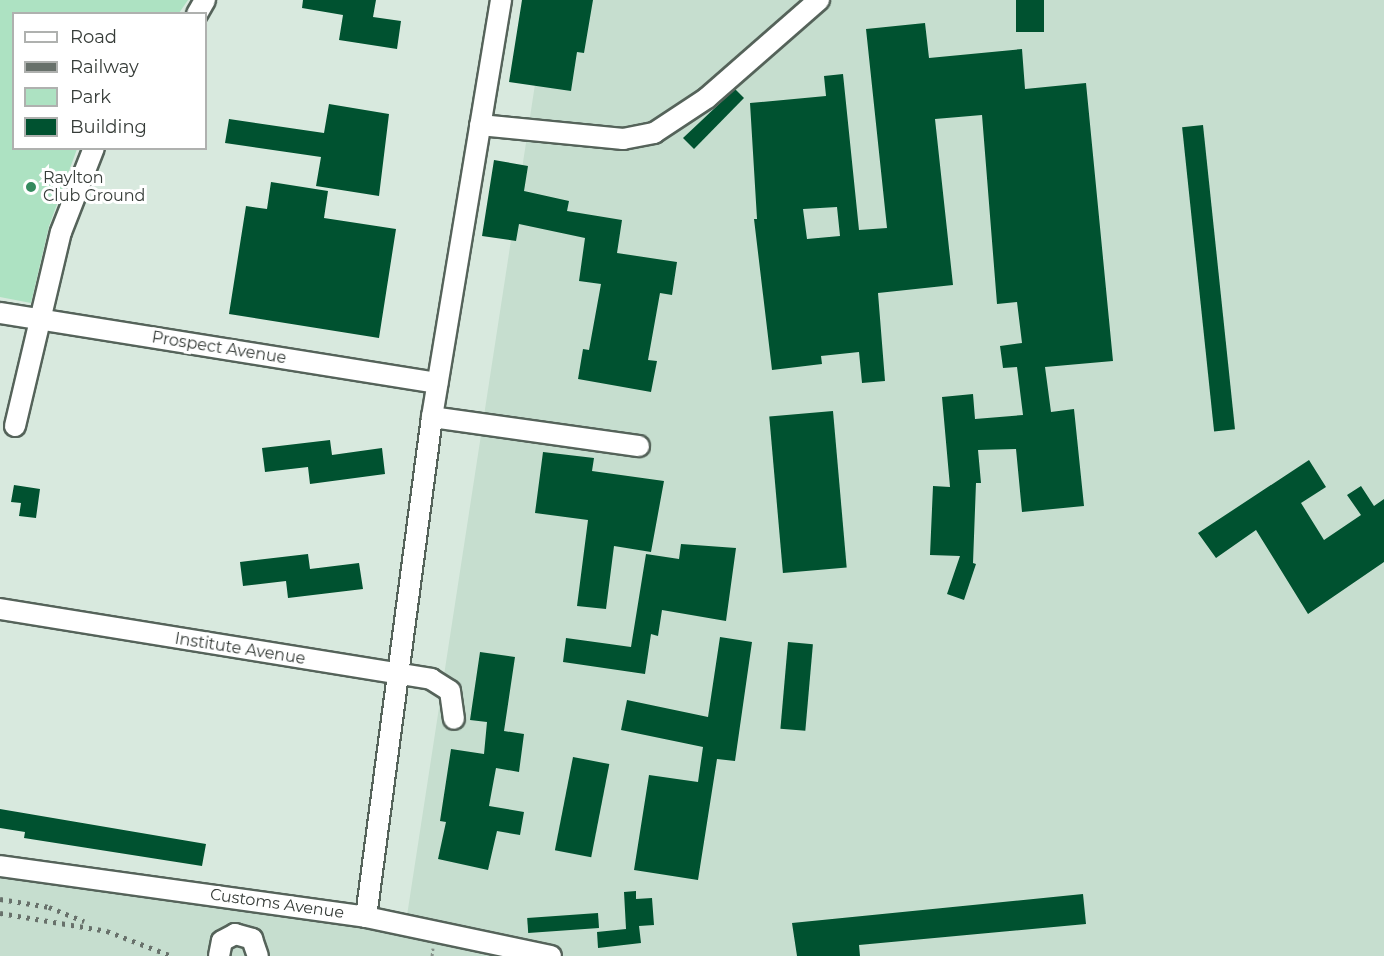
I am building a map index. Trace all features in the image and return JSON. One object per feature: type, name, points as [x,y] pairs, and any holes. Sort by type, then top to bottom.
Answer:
[{"type":"street","points":[[366,917],[396,675],[437,383],[501,0]]},
{"type":"street","points":[[480,125],[623,139],[654,133],[699,104],[819,0]]},
{"type":"street","points":[[15,426],[61,232],[93,150]]},
{"type":"street","name":"Prospect Avenue","points":[[0,313],[437,383]]},
{"type":"street","points":[[432,417],[639,446]]},
{"type":"street","name":"Institute Avenue","points":[[0,609],[431,679],[450,691],[454,718]]},
{"type":"street","name":"Customs Avenue","points":[[0,866],[366,917],[551,956]]},
{"type":"street","points":[[219,956],[222,941],[235,934],[252,939],[258,956]]},
{"type":"shaded area","points":[[548,0],[1384,0],[1384,956],[0,956],[0,873],[404,935]]},
{"type":"green space","name":"Raylton Club Ground","points":[[0,0],[188,0],[180,12],[12,12],[12,150],[77,150],[49,226],[31,303],[0,297]]},
{"type":"building","points":[[303,0],[376,0],[373,17],[401,21],[397,49],[339,40],[343,15],[302,8]]},
{"type":"building","points":[[522,0],[593,0],[584,53],[577,52],[571,91],[509,82]]},
{"type":"building","points":[[1016,0],[1044,0],[1044,32],[1016,32]]},
{"type":"building","points":[[925,23],[929,58],[1022,49],[1025,89],[1086,83],[1113,361],[1045,367],[1051,412],[1074,409],[1084,506],[1022,512],[1016,449],[978,450],[981,483],[976,483],[973,563],[976,564],[964,600],[947,594],[960,556],[930,555],[933,486],[950,487],[942,397],[973,394],[975,419],[1023,415],[1017,367],[1003,368],[1000,346],[1022,343],[1017,302],[997,304],[982,115],[935,119],[953,285],[878,293],[885,381],[862,383],[859,352],[821,356],[822,364],[772,370],[754,219],[757,219],[750,103],[826,96],[824,76],[843,74],[859,230],[887,228],[866,29]],"holes":[[[837,207],[840,236],[807,239],[803,209]]]},
{"type":"building","points":[[735,89],[744,98],[694,149],[683,138]]},
{"type":"building","points":[[329,104],[389,114],[379,196],[316,186],[321,157],[225,143],[229,119],[324,133]]},
{"type":"building","points":[[1203,125],[1235,429],[1214,432],[1182,127]]},
{"type":"building","points":[[494,160],[528,166],[524,191],[569,201],[567,211],[622,220],[617,253],[677,262],[672,295],[660,293],[648,360],[657,361],[651,392],[578,379],[583,349],[589,350],[601,284],[579,281],[585,238],[519,224],[516,241],[482,236]]},
{"type":"building","points":[[271,182],[328,191],[324,218],[396,229],[379,338],[229,314],[246,206],[267,209]]},
{"type":"building","points":[[833,411],[847,567],[783,573],[769,417]]},
{"type":"building","points":[[330,440],[332,455],[382,448],[385,474],[310,484],[308,467],[265,472],[262,448]]},
{"type":"building","points":[[543,452],[594,458],[592,471],[664,481],[651,552],[614,546],[606,609],[577,606],[588,520],[535,513]]},
{"type":"building","points":[[1309,460],[1326,487],[1301,503],[1324,540],[1361,515],[1347,495],[1361,486],[1374,506],[1384,499],[1384,562],[1308,614],[1256,530],[1216,558],[1198,533]]},
{"type":"building","points":[[14,485],[40,489],[36,518],[19,516],[21,503],[11,502]]},
{"type":"building","points":[[681,544],[736,548],[726,621],[662,610],[658,636],[651,634],[645,674],[563,662],[566,638],[631,647],[646,554],[679,559]]},
{"type":"building","points":[[308,554],[310,569],[359,563],[363,589],[288,598],[286,581],[243,586],[240,562]]},
{"type":"building","points":[[720,637],[752,642],[735,761],[717,759],[698,880],[634,870],[649,775],[698,782],[703,747],[621,730],[627,700],[708,717]]},
{"type":"building","points":[[788,642],[813,644],[805,731],[780,729]]},
{"type":"building","points":[[480,652],[515,657],[504,731],[524,734],[519,772],[496,768],[489,806],[524,812],[520,835],[497,831],[488,870],[438,859],[446,822],[440,821],[451,749],[484,754],[487,722],[470,720]]},
{"type":"building","points":[[573,757],[609,764],[591,857],[555,850]]},
{"type":"building","points":[[0,809],[206,844],[202,866],[24,838],[25,832],[0,828]]},
{"type":"building","points":[[636,891],[636,899],[652,898],[654,925],[639,926],[641,943],[598,948],[597,932],[626,929],[624,892]]},
{"type":"building","points":[[1083,894],[1086,924],[859,945],[860,956],[797,956],[792,923]]},
{"type":"building","points":[[598,913],[599,928],[528,933],[527,918]]},
{"type":"railway","points":[[0,899],[49,907],[84,921]]},
{"type":"railway","points":[[0,913],[107,931],[172,956]]},
{"type":"place","name":"Raylton Club Ground","points":[[31,187]]}]
